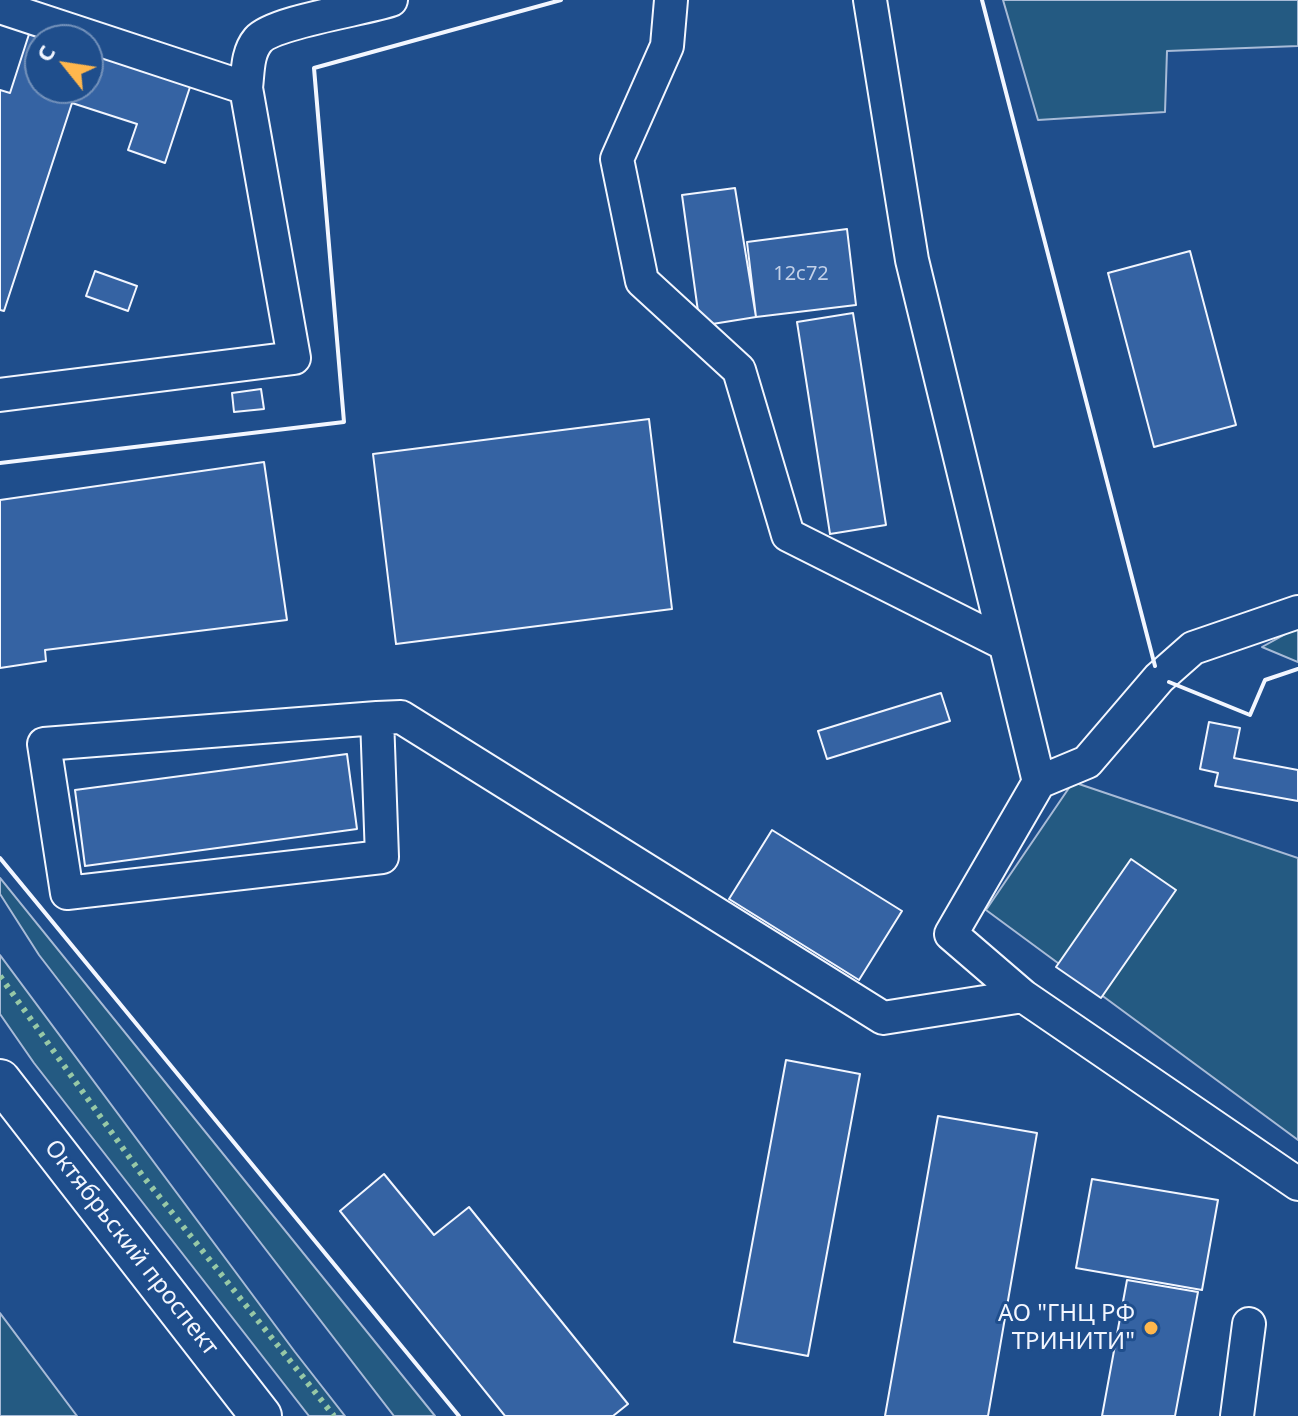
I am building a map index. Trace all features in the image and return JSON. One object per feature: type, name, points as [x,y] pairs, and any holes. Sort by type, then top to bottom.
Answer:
[{"type":"main road","name":"Октябрьский проспект","points":[[0,1080],[261,1416]]},
{"type":"lane","points":[[0,395],[294,358],[246,88],[250,54],[259,38],[277,29],[391,0]]},
{"type":"lane","points":[[671,0],[667,46],[617,159],[642,281],[739,370],[788,535],[1005,644]]},
{"type":"lane","points":[[870,0],[912,260],[1039,782]]},
{"type":"lane","points":[[15,7],[246,88]]},
{"type":"lane","points":[[1298,612],[1193,648],[1159,678],[1087,762],[1039,782],[951,934],[1023,996],[1298,1184]]},
{"type":"lane","points":[[377,718],[382,857],[67,893],[44,744],[377,718],[401,717],[883,1018],[1023,996]]},
{"type":"lane","points":[[1237,1416],[1249,1324]]},
{"type":"shaded area","points":[[1003,0],[1298,0],[1298,46],[1167,51],[1165,112],[1038,120]]},
{"type":"shaded area","points":[[1298,627],[1298,662],[1262,647]]},
{"type":"shaded area","points":[[1073,782],[1298,858],[1298,1140],[986,910]]},
{"type":"shaded area","points":[[0,878],[435,1416],[394,1416],[39,955],[0,894]]},
{"type":"shaded area","points":[[0,955],[345,1416],[309,1416],[34,1063],[0,1014]]},
{"type":"shaded area","points":[[0,1313],[77,1416],[0,1416]]},
{"type":"building","points":[[24,50],[24,104],[72,104],[4,311],[0,310],[0,90],[10,93]]},
{"type":"building","points":[[104,52],[192,81],[165,163],[128,150],[137,124],[75,104],[104,104]]},
{"type":"building","points":[[735,188],[756,317],[700,326],[682,195]]},
{"type":"building","points":[[847,229],[856,305],[756,317],[747,242]]},
{"type":"building","points":[[1190,251],[1236,425],[1154,447],[1108,273]]},
{"type":"building","points":[[95,271],[137,286],[128,311],[86,296]]},
{"type":"building","points":[[853,313],[886,525],[830,534],[797,322]]},
{"type":"building","points":[[261,389],[264,409],[234,412],[232,393]]},
{"type":"building","points":[[649,419],[672,609],[396,644],[373,454]]},
{"type":"building","points":[[264,462],[287,620],[45,650],[46,661],[0,668],[0,500]]},
{"type":"building","points":[[941,693],[950,721],[827,759],[818,731]]},
{"type":"building","points":[[1209,722],[1240,728],[1234,758],[1298,770],[1298,801],[1215,786],[1218,773],[1200,769]]},
{"type":"building","points":[[347,754],[357,829],[85,866],[75,790]]},
{"type":"building","points":[[772,830],[902,911],[859,980],[729,899]]},
{"type":"building","points":[[1131,859],[1176,890],[1101,998],[1056,967]]},
{"type":"building","points":[[786,1060],[860,1074],[808,1356],[734,1342]]},
{"type":"building","points":[[938,1116],[1037,1133],[988,1416],[885,1416]]},
{"type":"building","points":[[384,1174],[434,1235],[469,1207],[628,1404],[613,1416],[505,1416],[340,1211]]},
{"type":"building","points":[[1092,1179],[1218,1200],[1202,1290],[1076,1268]]},
{"type":"building","points":[[1127,1280],[1198,1292],[1175,1416],[1102,1416]]},
{"type":"hedge","points":[[0,976],[142,1175],[334,1416]]},
{"type":"wall","points":[[0,463],[344,422],[314,68],[561,0]]},
{"type":"wall","points":[[982,0],[1155,666]]},
{"type":"wall","points":[[1169,682],[1250,715],[1265,680],[1298,669]]},
{"type":"wall","points":[[0,858],[459,1416]]},
{"type":"place","name":"АО \"ГНЦ РФ ТРИНИТИ\"","points":[[1151,1328]]}]
